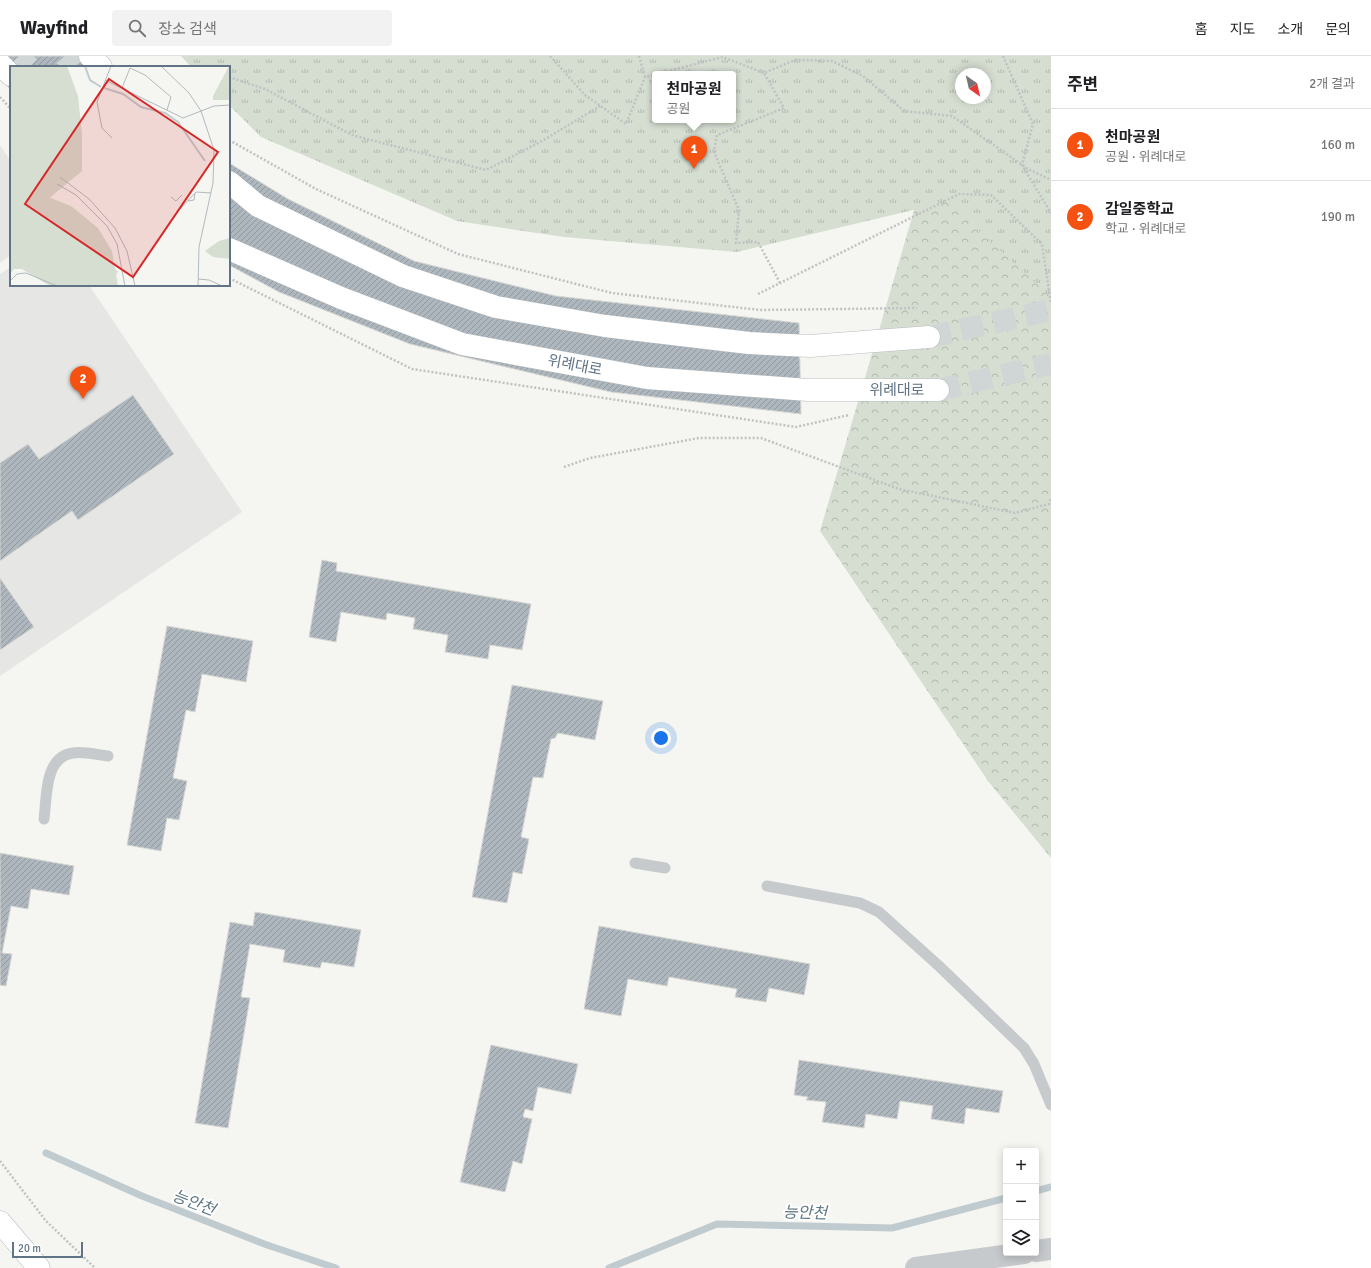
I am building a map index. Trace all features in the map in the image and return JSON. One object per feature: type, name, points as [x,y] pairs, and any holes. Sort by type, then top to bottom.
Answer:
[{"type":"main road","points":[[90,56],[100,66]]},
{"type":"main road","points":[[0,64],[10,74]]},
{"type":"main road","points":[[230,183],[258,206],[403,276],[496,307],[605,326],[749,343],[810,346],[929,337]]},
{"type":"main road","name":"위례대로","points":[[230,250],[341,298],[462,344],[647,378],[808,390],[938,390]]},
{"type":"main road","points":[[0,1222],[39,1268]]},
{"type":"street","points":[[1039,1251],[1051,1249]]},
{"type":"street","points":[[926,1267],[1003,1256]]},
{"type":"lane","points":[[44,819],[50,770],[60,757],[73,753],[108,756]]},
{"type":"lane","points":[[635,862],[666,868]]},
{"type":"lane","points":[[767,886],[860,903],[879,912],[940,966],[1024,1048],[1034,1064],[1051,1106]]},
{"type":"path","points":[[550,56],[586,95],[626,124],[645,77],[639,56]]},
{"type":"path","points":[[1003,56],[1033,124],[1022,165],[1051,214]]},
{"type":"path","points":[[668,71],[723,57],[764,73],[784,108],[717,135],[714,152],[739,210],[736,243],[758,242],[780,283]]},
{"type":"path","points":[[764,73],[795,60],[832,61],[863,76],[904,111],[952,116],[1022,165],[1051,180]]},
{"type":"path","points":[[645,77],[652,75]]},
{"type":"path","points":[[230,77],[265,89],[352,135],[486,170],[542,141],[600,106]]},
{"type":"path","points":[[0,97],[10,108]]},
{"type":"path","points":[[230,141],[316,189],[458,254],[612,293],[760,310],[917,308]]},
{"type":"path","points":[[758,294],[959,194],[991,195],[1042,244],[1051,304]]},
{"type":"path","points":[[564,467],[590,458],[699,438],[761,438],[899,489],[1014,512],[1049,504],[1051,498]]},
{"type":"path","points":[[0,1161],[46,1221],[96,1268]]},
{"type":"shaded area","points":[[0,145],[10,160],[10,256],[0,263]]},
{"type":"shaded area","points":[[10,268],[10,286],[90,286],[242,512],[0,676],[0,274]]},
{"type":"green space","points":[[181,56],[1051,56],[1051,297],[947,202],[737,252],[564,237],[457,221],[261,137],[230,106],[230,66],[190,66]]},
{"type":"green space","points":[[1051,56],[1051,858],[988,781],[820,531],[955,71],[955,104],[991,104],[991,68],[956,68],[957,64]]},
{"type":"building","points":[[0,56],[99,56],[109,66],[10,66],[10,89],[0,78]]},
{"type":"building","points":[[230,164],[288,199],[414,261],[556,296],[799,323],[801,414],[611,392],[410,344],[279,292],[230,266]]},
{"type":"building","points":[[133,395],[174,454],[78,520],[72,511],[0,561],[0,463],[28,444],[39,459]]},
{"type":"building","points":[[322,560],[337,563],[336,571],[531,604],[522,650],[490,645],[488,659],[445,652],[448,635],[413,629],[415,618],[387,613],[386,620],[341,612],[336,642],[309,637]]},
{"type":"building","points":[[0,578],[34,627],[0,650]]},
{"type":"building","points":[[167,626],[253,641],[246,682],[202,674],[195,712],[186,710],[173,778],[187,781],[179,820],[167,818],[161,851],[127,845]]},
{"type":"building","points":[[512,685],[603,701],[595,740],[558,733],[555,738],[551,739],[543,778],[533,777],[521,837],[529,839],[522,874],[513,872],[507,903],[472,897]]},
{"type":"building","points":[[0,853],[74,866],[69,895],[31,889],[28,909],[11,906],[2,953],[12,954],[6,986],[0,985]]},
{"type":"building","points":[[255,912],[361,930],[354,967],[322,962],[320,968],[283,962],[285,950],[250,944],[241,997],[250,998],[228,1128],[195,1123],[230,922],[253,926]]},
{"type":"building","points":[[599,926],[810,964],[804,995],[769,988],[766,1002],[735,997],[737,989],[669,977],[667,986],[628,979],[621,1016],[584,1009]]},
{"type":"building","points":[[491,1045],[578,1064],[571,1094],[538,1087],[533,1111],[525,1109],[523,1117],[532,1119],[522,1164],[513,1161],[505,1192],[460,1182]]},
{"type":"building","points":[[799,1060],[1003,1091],[999,1113],[966,1108],[964,1124],[931,1119],[933,1106],[900,1101],[897,1119],[866,1114],[864,1128],[822,1122],[826,1102],[806,1100],[808,1097],[794,1095]]},
{"type":"waterway","name":"능안천","points":[[46,1153],[142,1196],[267,1245],[336,1268]]},
{"type":"waterway","name":"능안천","points":[[1039,1190],[1051,1187]]},
{"type":"waterway","name":"능안천","points":[[609,1268],[717,1224],[892,1228],[1003,1199]]},
{"type":"tunnel","points":[[19,56],[28,66]]},
{"type":"tunnel","points":[[65,56],[73,66]]},
{"type":"tunnel","points":[[929,337],[1051,310]]},
{"type":"tunnel","points":[[938,390],[1051,364]]},
{"type":"place","name":"천마공원","points":[[694,169]]},
{"type":"place","name":"감일중학교","points":[[83,399]]}]
